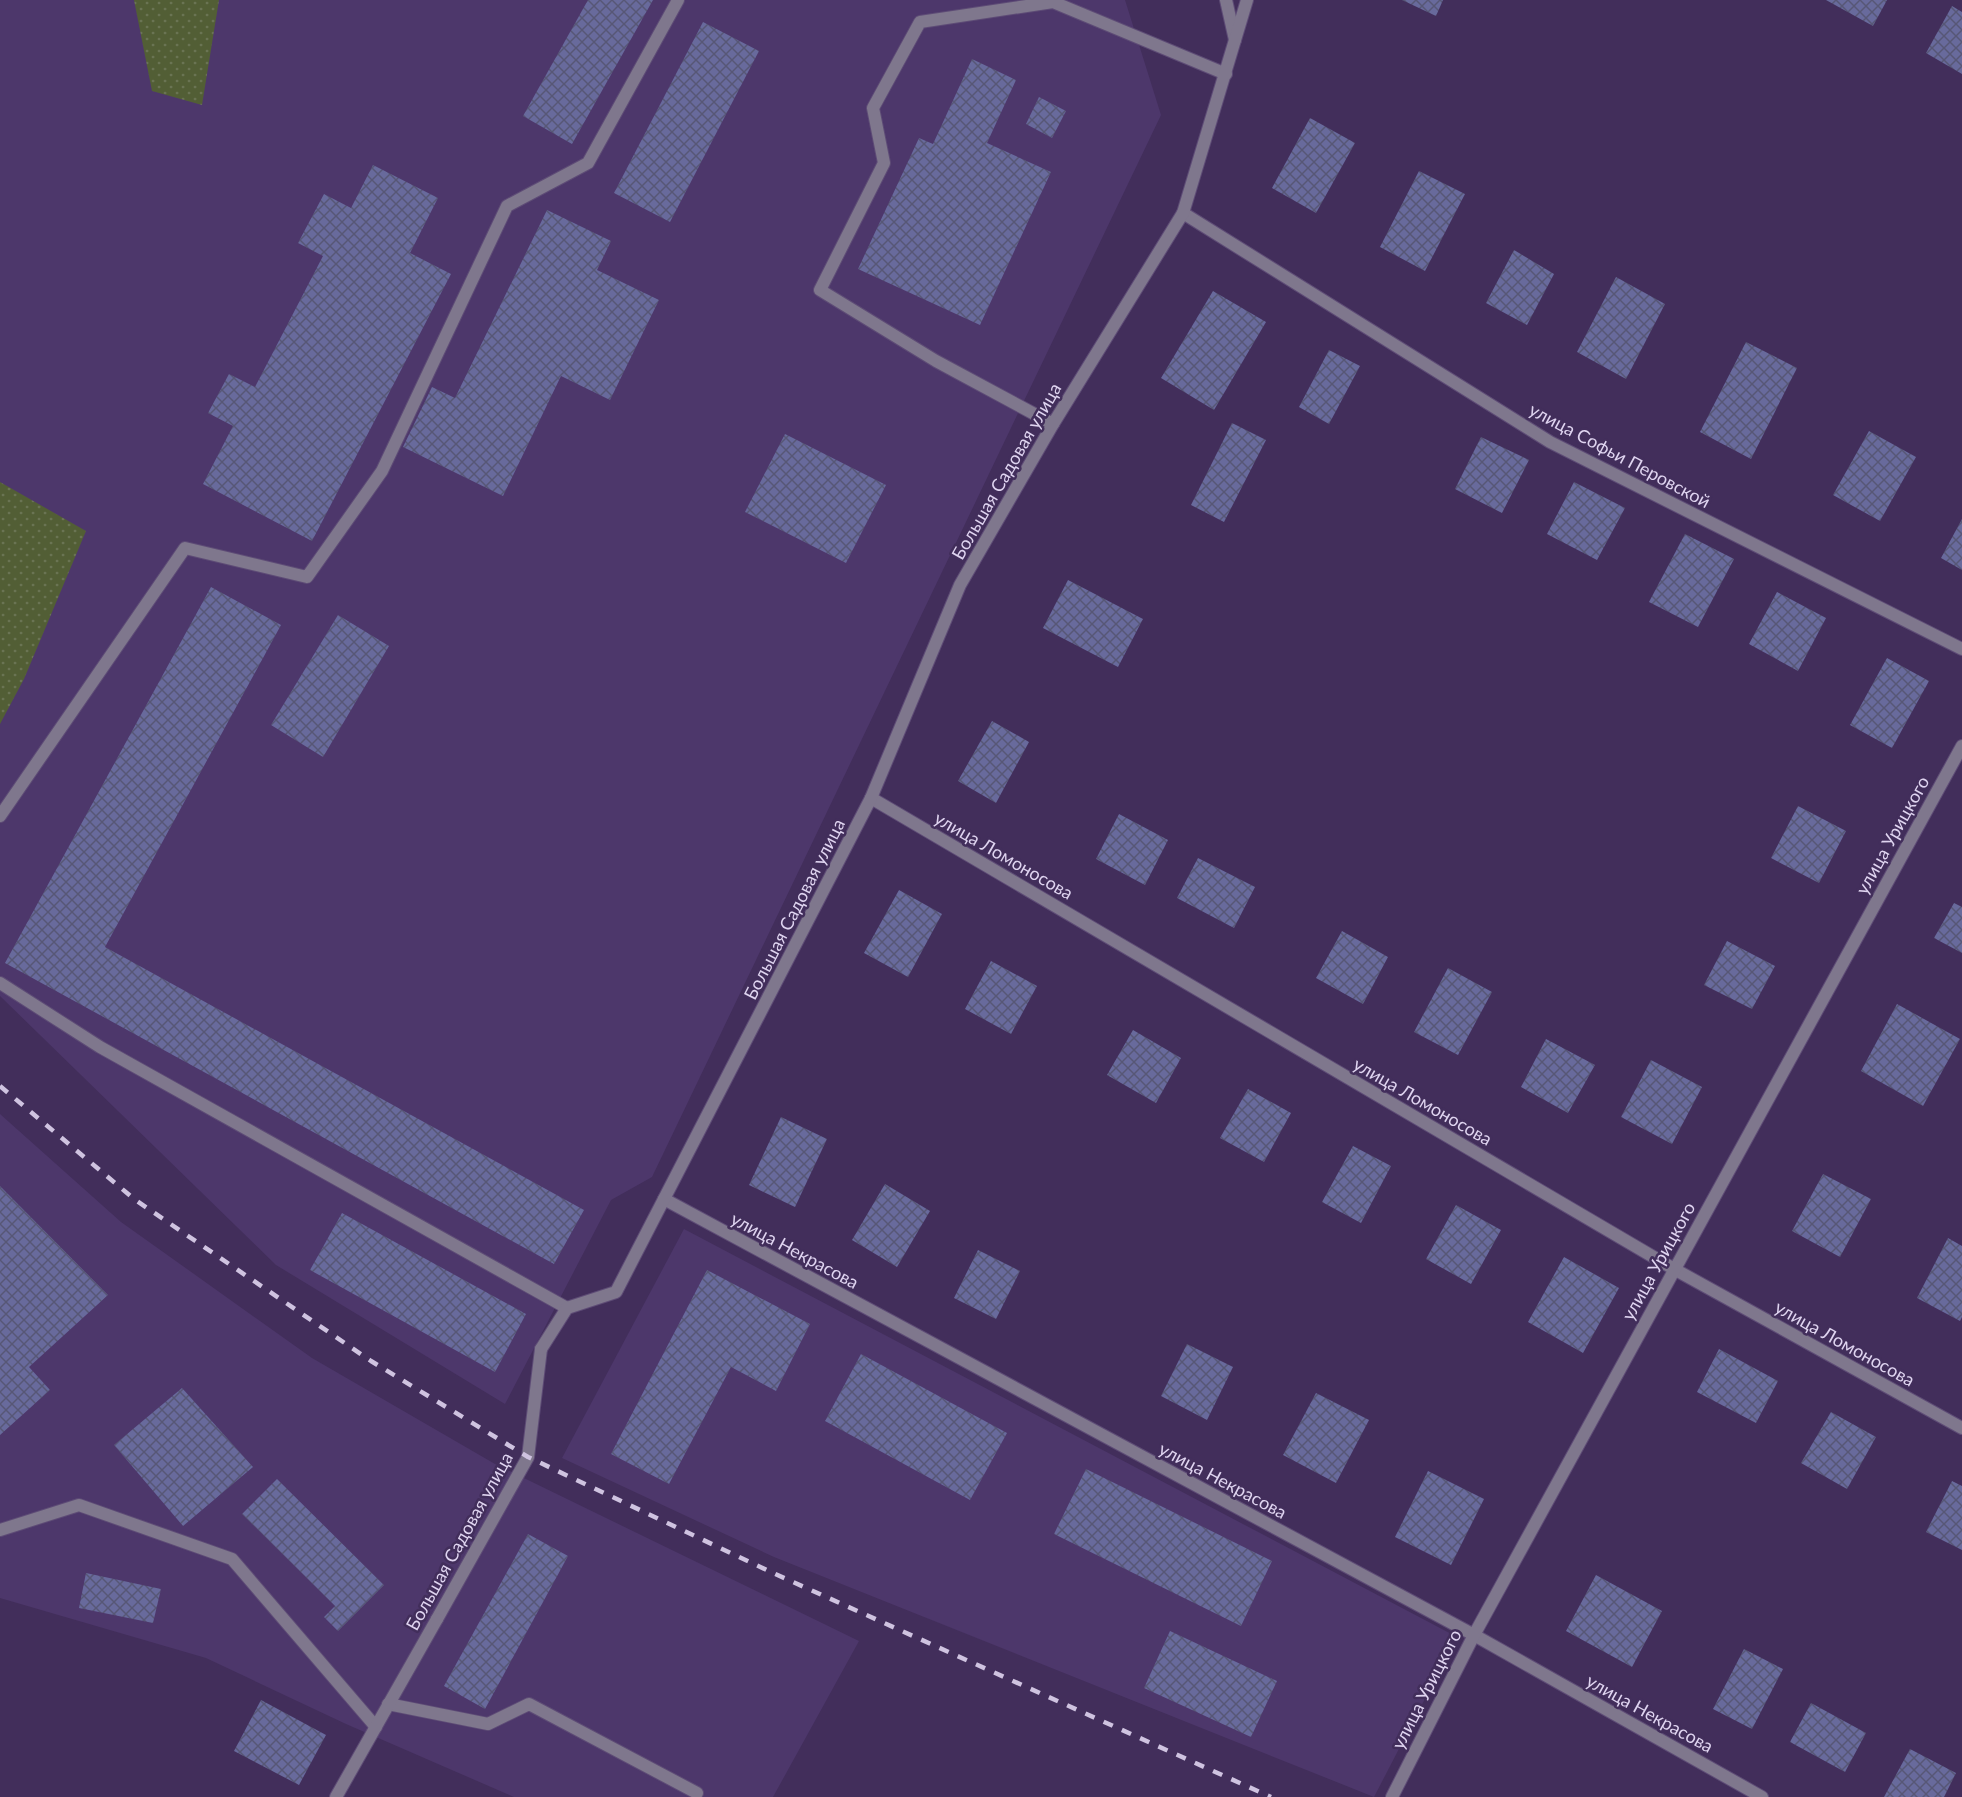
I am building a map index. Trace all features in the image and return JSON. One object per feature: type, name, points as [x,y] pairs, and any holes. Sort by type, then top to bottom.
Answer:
[{"type":"street","points":[[0,816],[185,548],[306,577],[382,471],[507,206],[588,163],[678,0]]},
{"type":"street","points":[[1226,0],[1235,42]]},
{"type":"street","name":"Большая Садовая улица","points":[[336,1797],[528,1457],[541,1349],[567,1308],[616,1292],[871,798],[960,585],[1053,424],[1184,213],[1247,0]]},
{"type":"street","points":[[1053,424],[936,361],[820,290],[884,163],[873,108],[920,22],[1053,2],[1226,74]]},
{"type":"street","name":"улица Софьи Перовской","points":[[1184,213],[1550,442],[1962,649]]},
{"type":"street","name":"улица Урицкого","points":[[1392,1797],[1474,1635],[1962,746]]},
{"type":"street","name":"улица Ломоносова","points":[[871,798],[1674,1269],[1962,1428]]},
{"type":"street","points":[[0,982],[100,1047],[567,1308]]},
{"type":"street","name":"улица Некрасова","points":[[664,1200],[1474,1635],[1762,1797]]},
{"type":"street","points":[[0,1530],[79,1505],[232,1559],[376,1727]]},
{"type":"street","points":[[388,1704],[488,1724],[530,1704],[697,1792]]},
{"type":"shaded area","points":[[0,0],[1125,0],[1161,115],[652,1177],[611,1200],[505,1404],[276,1265],[0,996]]},
{"type":"shaded area","points":[[0,1114],[121,1222],[312,1358],[495,1464],[859,1641],[773,1797],[514,1797],[346,1724],[206,1658],[0,1598]]},
{"type":"shaded area","points":[[684,1229],[1457,1637],[1374,1797],[774,1557],[562,1458]]},
{"type":"green space","points":[[134,0],[219,0],[202,105],[152,91]]},
{"type":"green space","points":[[0,482],[86,531],[24,679],[0,724]]},
{"type":"building","points":[[588,0],[653,0],[572,144],[523,116]]},
{"type":"building","points":[[1402,0],[1443,0],[1436,16]]},
{"type":"building","points":[[1826,0],[1887,0],[1873,26]]},
{"type":"building","points":[[1952,6],[1962,12],[1962,74],[1926,53]]},
{"type":"building","points":[[703,22],[759,51],[670,222],[614,193]]},
{"type":"building","points":[[972,59],[1016,80],[987,143],[1051,172],[980,325],[858,269],[919,138],[933,144]]},
{"type":"building","points":[[1039,97],[1066,111],[1052,138],[1026,124]]},
{"type":"building","points":[[1310,118],[1355,143],[1316,213],[1272,188]]},
{"type":"building","points":[[373,165],[438,198],[410,253],[451,274],[312,541],[203,484],[233,426],[208,413],[229,374],[255,387],[323,256],[298,243],[324,194],[351,208]]},
{"type":"building","points":[[1419,171],[1465,194],[1425,271],[1380,247]]},
{"type":"building","points":[[547,210],[611,241],[597,270],[659,300],[610,400],[561,376],[503,496],[403,447],[432,387],[455,398]]},
{"type":"building","points":[[1514,250],[1554,274],[1527,325],[1486,303]]},
{"type":"building","points":[[1616,277],[1665,304],[1626,379],[1577,352]]},
{"type":"building","points":[[1213,291],[1266,322],[1214,410],[1161,378]]},
{"type":"building","points":[[1746,342],[1797,368],[1751,459],[1700,432]]},
{"type":"building","points":[[1329,350],[1360,366],[1329,424],[1299,407]]},
{"type":"building","points":[[1232,423],[1266,440],[1224,522],[1191,505]]},
{"type":"building","points":[[1869,431],[1916,457],[1880,521],[1833,495]]},
{"type":"building","points":[[785,434],[886,485],[846,563],[745,512]]},
{"type":"building","points":[[1481,437],[1529,460],[1502,513],[1455,489]]},
{"type":"building","points":[[1574,482],[1625,508],[1597,560],[1547,534]]},
{"type":"building","points":[[1962,519],[1962,570],[1941,558]]},
{"type":"building","points":[[1685,534],[1734,559],[1698,627],[1649,602]]},
{"type":"building","points":[[1068,580],[1143,619],[1118,667],[1043,628]]},
{"type":"building","points":[[211,587],[281,625],[105,947],[584,1210],[554,1264],[5,963]]},
{"type":"building","points":[[1777,592],[1826,618],[1798,671],[1749,644]]},
{"type":"building","points":[[338,615],[389,646],[323,757],[271,725]]},
{"type":"building","points":[[1887,658],[1929,681],[1892,748],[1850,725]]},
{"type":"building","points":[[992,721],[1029,742],[996,803],[958,781]]},
{"type":"building","points":[[1798,806],[1846,831],[1819,883],[1771,858]]},
{"type":"building","points":[[1119,814],[1168,840],[1145,885],[1096,859]]},
{"type":"building","points":[[1198,858],[1255,887],[1234,928],[1177,898]]},
{"type":"building","points":[[899,890],[942,914],[908,977],[864,953]]},
{"type":"building","points":[[1954,903],[1962,907],[1962,953],[1934,938]]},
{"type":"building","points":[[1342,931],[1388,957],[1363,1004],[1316,978]]},
{"type":"building","points":[[1727,941],[1775,966],[1752,1009],[1704,985]]},
{"type":"building","points":[[991,961],[1037,986],[1011,1034],[965,1009]]},
{"type":"building","points":[[1448,968],[1492,992],[1458,1055],[1414,1032]]},
{"type":"building","points":[[1897,1004],[1960,1039],[1923,1106],[1861,1071]]},
{"type":"building","points":[[1133,1030],[1181,1058],[1156,1103],[1107,1075]]},
{"type":"building","points":[[1546,1039],[1595,1065],[1568,1113],[1521,1087]]},
{"type":"building","points":[[1651,1060],[1702,1087],[1672,1144],[1621,1117]]},
{"type":"building","points":[[1248,1089],[1291,1113],[1264,1162],[1220,1138]]},
{"type":"building","points":[[781,1117],[827,1139],[795,1207],[749,1185]]},
{"type":"building","points":[[1353,1146],[1391,1166],[1361,1223],[1322,1202]]},
{"type":"building","points":[[1823,1174],[1871,1199],[1840,1257],[1792,1231]]},
{"type":"building","points":[[885,1184],[930,1211],[897,1267],[852,1240]]},
{"type":"building","points":[[0,1186],[108,1295],[29,1367],[50,1390],[0,1435]]},
{"type":"building","points":[[1456,1205],[1501,1230],[1471,1284],[1426,1259]]},
{"type":"building","points":[[342,1213],[526,1314],[495,1372],[310,1270]]},
{"type":"building","points":[[1948,1238],[1962,1246],[1962,1317],[1960,1321],[1917,1298]]},
{"type":"building","points":[[978,1250],[1020,1271],[996,1319],[954,1298]]},
{"type":"building","points":[[1564,1257],[1619,1288],[1583,1353],[1528,1322]]},
{"type":"building","points":[[707,1270],[810,1324],[776,1391],[731,1367],[669,1484],[611,1454]]},
{"type":"building","points":[[1187,1344],[1233,1367],[1207,1420],[1161,1396]]},
{"type":"building","points":[[1719,1349],[1778,1381],[1756,1423],[1697,1392]]},
{"type":"building","points":[[861,1354],[1007,1433],[970,1500],[825,1421]]},
{"type":"building","points":[[182,1388],[253,1467],[183,1526],[114,1445]]},
{"type":"building","points":[[1316,1393],[1369,1420],[1336,1483],[1283,1455]]},
{"type":"building","points":[[1831,1412],[1876,1437],[1847,1489],[1801,1463]]},
{"type":"building","points":[[1086,1469],[1272,1561],[1241,1626],[1054,1534]]},
{"type":"building","points":[[1428,1471],[1484,1499],[1451,1565],[1395,1537]]},
{"type":"building","points":[[277,1479],[384,1585],[338,1631],[324,1617],[335,1606],[242,1514]]},
{"type":"building","points":[[1952,1481],[1962,1486],[1962,1550],[1926,1532]]},
{"type":"building","points":[[528,1534],[568,1556],[485,1709],[444,1686]]},
{"type":"building","points":[[86,1573],[161,1589],[153,1623],[79,1608]]},
{"type":"building","points":[[1596,1575],[1662,1611],[1632,1667],[1566,1631]]},
{"type":"building","points":[[1170,1631],[1277,1681],[1251,1737],[1144,1688]]},
{"type":"building","points":[[1744,1649],[1783,1669],[1752,1729],[1713,1709]]},
{"type":"building","points":[[261,1700],[326,1735],[299,1785],[234,1751]]},
{"type":"building","points":[[1811,1703],[1866,1733],[1845,1772],[1790,1742]]},
{"type":"building","points":[[1910,1749],[1956,1773],[1944,1797],[1884,1797]]},
{"type":"railway","points":[[0,1086],[134,1199],[371,1361],[528,1457],[773,1573],[1271,1797]]}]
